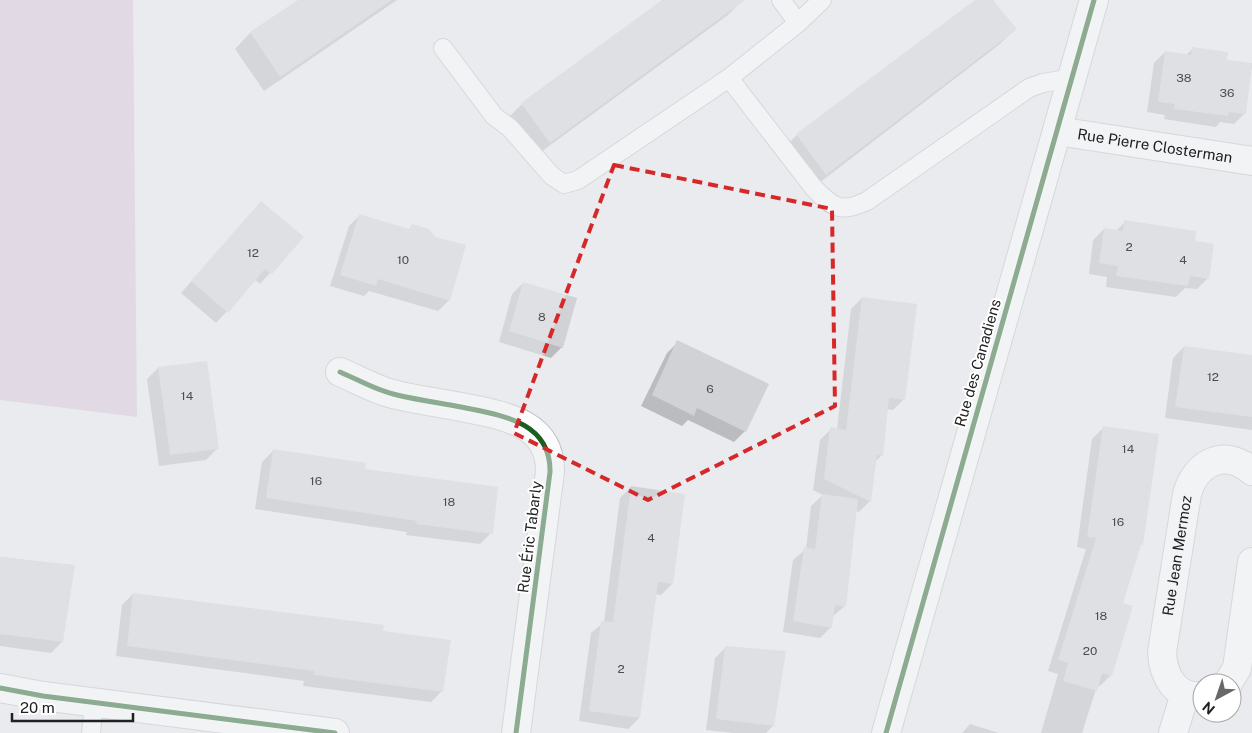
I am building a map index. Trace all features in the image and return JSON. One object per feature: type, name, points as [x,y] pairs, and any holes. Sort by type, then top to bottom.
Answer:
[{"type":"street","name":"Rue des Canadiens","points":[[886,733],[1094,0]]},
{"type":"street","name":"Rue Pierre Closterman","points":[[1057,131],[1252,161]]},
{"type":"street","name":"Rue Éric Tabarly","points":[[340,372],[394,394],[510,418],[538,435],[546,446],[551,459],[550,472],[516,733]]},
{"type":"street","name":"Rue Jean Mermoz","points":[[1192,694],[1174,687],[1166,677],[1162,665],[1162,652],[1191,482],[1198,471],[1208,464],[1220,460],[1233,460],[1245,464],[1252,471]]},
{"type":"street","points":[[1234,673],[1237,668],[1252,562]]},
{"type":"street","points":[[0,688],[94,703],[320,732]]},
{"type":"street","name":"Rue Jean Mermoz","points":[[1173,733],[1192,699]]},
{"type":"lane","points":[[781,0],[798,23]]},
{"type":"lane","points":[[443,48],[494,116],[510,128],[552,176],[564,184],[578,180],[729,78],[798,23],[822,0]]},
{"type":"lane","points":[[729,78],[813,187],[826,200],[840,209],[855,207],[867,201],[1029,88],[1043,83],[1073,78]]},
{"type":"lane","points":[[91,733],[94,703]]},
{"type":"highlighted area","points":[[614,165],[832,209],[835,406],[648,500],[514,433]]},
{"type":"shaded area","points":[[0,0],[133,0],[137,417],[0,400]]},
{"type":"building","points":[[298,0],[392,0],[280,77],[250,32]]},
{"type":"building","points":[[662,0],[745,0],[550,143],[521,103]]},
{"type":"building","points":[[975,0],[993,0],[1017,29],[826,175],[796,134]]},
{"type":"building","points":[[1192,47],[1228,52],[1227,60],[1252,63],[1246,114],[1229,112],[1228,116],[1174,109],[1175,104],[1158,102],[1165,51],[1191,55]]},
{"type":"building","points":[[261,201],[304,237],[272,274],[265,269],[228,313],[191,281]]},
{"type":"building","points":[[359,214],[409,229],[412,224],[429,229],[435,237],[466,245],[450,301],[378,279],[376,286],[340,275]]},
{"type":"building","points":[[1124,220],[1196,231],[1195,241],[1214,244],[1209,279],[1190,276],[1188,286],[1116,276],[1118,266],[1099,263],[1104,228],[1123,231]]},
{"type":"building","points":[[523,282],[577,298],[563,348],[509,331]]},
{"type":"building","points":[[862,297],[917,304],[905,400],[889,398],[883,456],[877,455],[871,502],[824,479],[830,427],[846,430]]},
{"type":"building","points":[[677,340],[769,384],[746,432],[697,408],[694,416],[652,395]]},
{"type":"building","points":[[1184,346],[1252,355],[1252,417],[1175,407]]},
{"type":"building","points":[[207,361],[219,449],[170,455],[158,367]]},
{"type":"building","points":[[1103,426],[1159,434],[1143,545],[1141,545],[1123,603],[1133,606],[1112,676],[1102,673],[1097,691],[1063,681],[1068,663],[1058,660],[1096,538],[1087,537]]},
{"type":"building","points":[[273,449],[366,463],[365,469],[498,487],[493,534],[416,524],[417,521],[266,498]]},
{"type":"building","points":[[631,486],[685,494],[673,584],[658,582],[640,718],[589,711],[601,621],[613,622]]},
{"type":"building","points":[[822,494],[858,499],[846,607],[835,605],[832,628],[793,621],[804,547],[815,549]]},
{"type":"building","points":[[0,557],[75,565],[63,642],[0,634]]},
{"type":"building","points":[[133,593],[384,625],[383,631],[451,640],[443,692],[314,675],[314,671],[127,646]]},
{"type":"building","points":[[725,646],[786,651],[774,726],[716,719]]},
{"type":"cycle path","points":[[886,733],[1094,0]]},
{"type":"cycle path","points":[[340,372],[390,393],[492,413],[507,418],[533,431],[542,441],[548,455],[550,472],[516,733]]},
{"type":"cycle path","points":[[0,688],[43,696],[335,733]]}]
